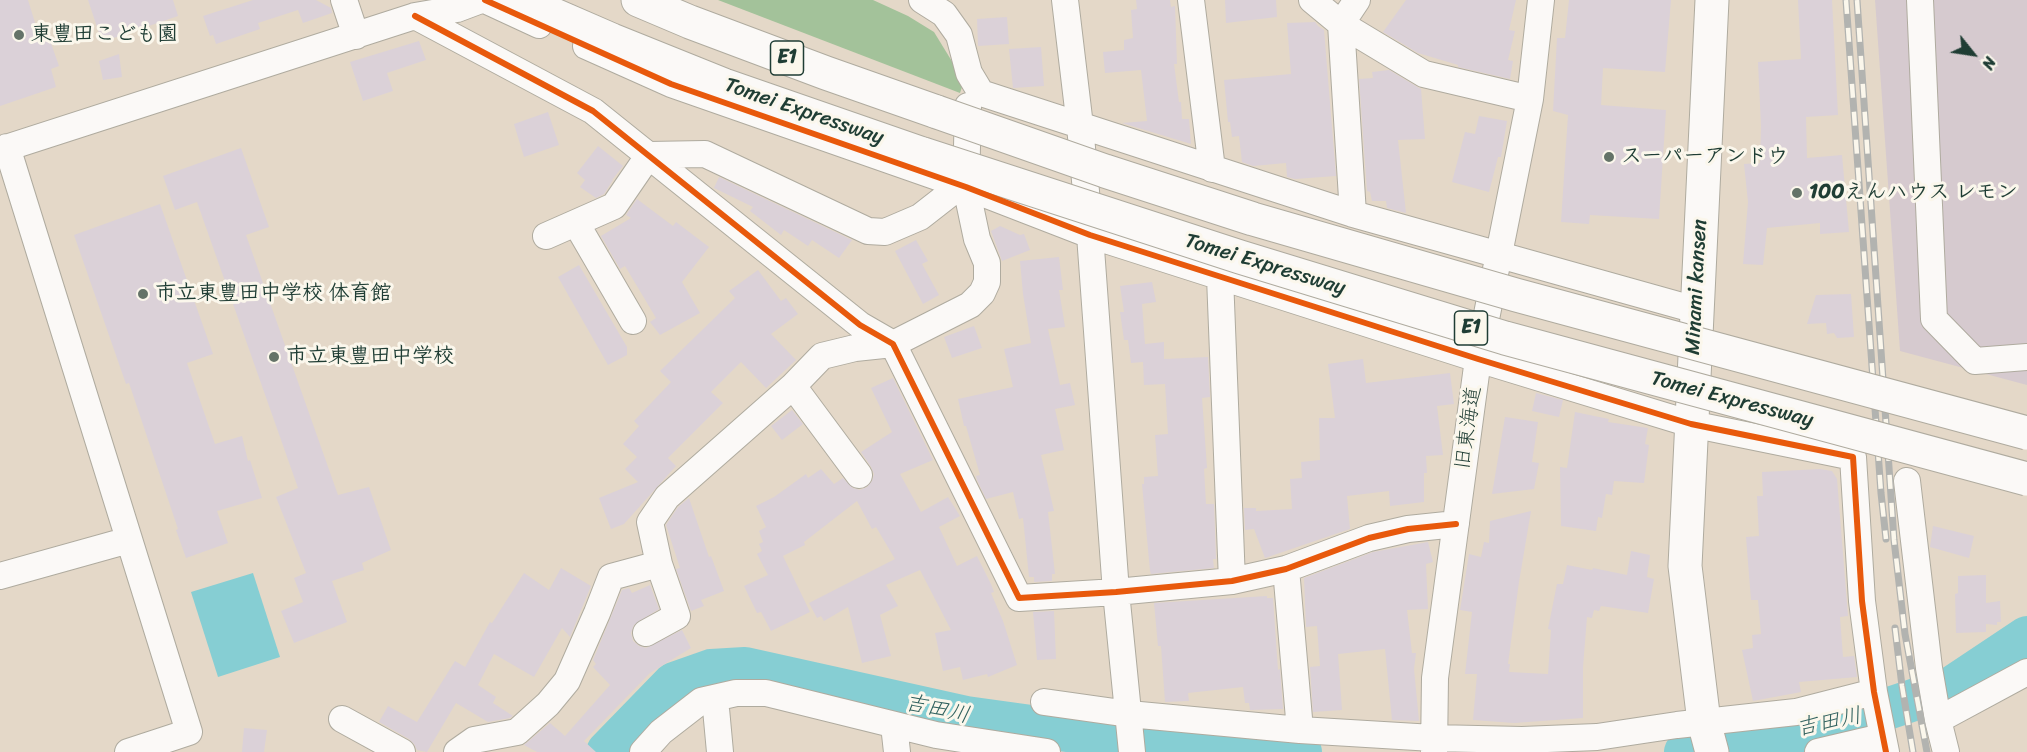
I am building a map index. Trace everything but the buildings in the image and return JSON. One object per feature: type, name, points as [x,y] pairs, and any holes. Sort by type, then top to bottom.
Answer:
[{"type":"main road","name":"Tomei Expressway","points":[[520,0],[724,85],[922,154],[1240,257],[1505,338],[2027,479]]},
{"type":"main road","name":"Tomei Expressway","points":[[638,0],[805,65],[1105,171],[1253,219],[1516,295],[2027,434]]},
{"type":"main road","name":"Minami kansen","points":[[1708,737],[1685,566],[1712,0]]},
{"type":"street","points":[[344,0],[356,36]]},
{"type":"street","points":[[128,752],[189,732],[3,148],[415,16],[457,9],[483,0],[671,84],[963,186],[1090,235],[1478,359],[1691,424],[1853,457],[1862,601],[1874,692],[1884,745],[1818,752]]},
{"type":"street","points":[[922,0],[944,14],[959,35],[969,73],[981,93],[1353,214],[1696,310]]},
{"type":"street","points":[[1065,0],[1090,235],[1116,592],[1132,752]]},
{"type":"street","points":[[1191,0],[1212,169]]},
{"type":"street","points":[[1312,0],[1341,24],[1424,74],[1530,99]]},
{"type":"street","points":[[1353,214],[1341,24],[1358,0]]},
{"type":"street","name":"旧東海道","points":[[1433,745],[1435,678],[1478,359],[1530,99],[1541,0]]},
{"type":"street","points":[[1920,0],[1934,319],[1975,361],[2027,357]]},
{"type":"street","points":[[415,16],[593,111],[860,325],[893,344],[1019,598],[1232,581],[1286,569],[1369,538],[1408,529],[1456,524]]},
{"type":"street","points":[[646,633],[677,616],[659,564],[650,522],[667,497],[793,386],[822,356],[855,348],[893,344],[970,305],[982,293],[987,282],[987,263],[977,238],[963,186],[969,73]]},
{"type":"street","points":[[650,155],[705,154],[868,231],[885,232],[920,217],[963,186]]},
{"type":"street","points":[[546,236],[614,206],[650,155]]},
{"type":"street","points":[[576,223],[633,321]]},
{"type":"street","points":[[1220,277],[1232,581]]},
{"type":"street","points":[[793,386],[859,475]]},
{"type":"street","points":[[1907,481],[1929,668],[1946,752]]},
{"type":"street","points":[[0,576],[129,540]]},
{"type":"street","points":[[457,752],[474,740],[517,732],[548,704],[567,681],[611,577],[659,564]]},
{"type":"street","points":[[1286,569],[1300,730]]},
{"type":"street","points":[[1938,720],[2027,672]]},
{"type":"street","points":[[1044,702],[1129,714],[1433,745],[1598,737],[1708,737],[1874,692]]},
{"type":"street","points":[[643,752],[661,732],[701,701],[736,693],[766,693],[936,735],[1047,752]]},
{"type":"street","points":[[715,698],[720,752]]},
{"type":"street","points":[[342,719],[402,752]]},
{"type":"street","points":[[894,725],[897,752]]},
{"type":"shaded area","points":[[1875,0],[2027,0],[2027,385],[1900,351]]},
{"type":"green space","points":[[718,0],[873,0],[908,16],[934,32],[964,81],[960,93]]},
{"type":"water","points":[[253,573],[280,657],[218,677],[191,592]]},
{"type":"waterway","name":"吉田川","points":[[1685,752],[1771,738],[1863,717],[1952,687],[2027,637]]},
{"type":"waterway","name":"吉田川","points":[[607,752],[674,683],[711,670],[745,668],[966,717],[1089,734],[1301,752]]},
{"type":"railway","points":[[1846,0],[1886,539]]},
{"type":"railway","points":[[1857,0],[1894,540],[1905,634],[1927,752]]},
{"type":"railway","points":[[1895,628],[1913,752]]},
{"type":"cycle path","points":[[485,0],[671,84],[966,187],[1090,235],[1478,359],[1691,424],[1853,457],[1862,601],[1874,692],[1886,752]]},
{"type":"cycle path","points":[[415,16],[593,111],[860,325],[893,344],[1019,598],[1232,581],[1286,569],[1369,538],[1408,529],[1456,524]]},
{"type":"place","name":"東豊田こども園","points":[[19,35]]},
{"type":"place","name":"スーパーアンドウ","points":[[1609,157]]},
{"type":"place","name":"100えんハウス レモン","points":[[1797,193]]},
{"type":"place","name":"市立東豊田中学校 体育館","points":[[143,294]]},
{"type":"place","name":"市立東豊田中学校","points":[[274,357]]}]
